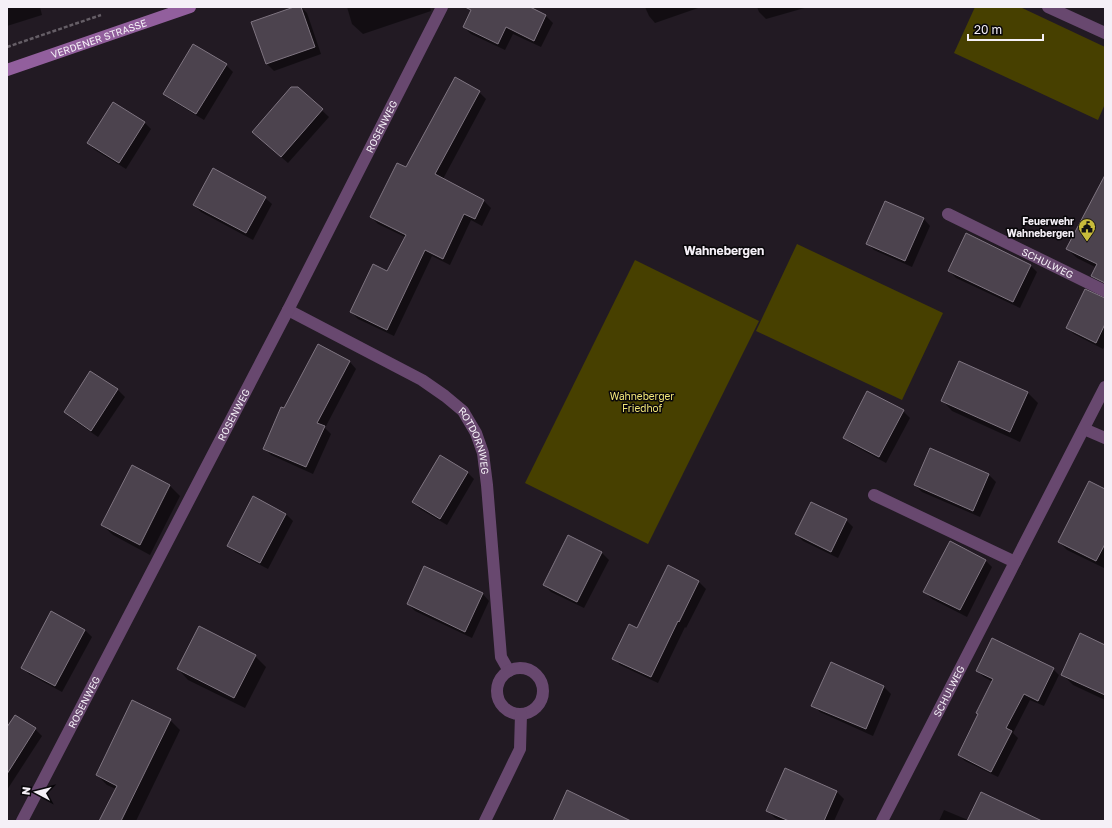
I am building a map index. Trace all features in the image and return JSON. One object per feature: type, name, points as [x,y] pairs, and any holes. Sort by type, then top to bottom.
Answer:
[{"type":"street","name":"VERDENER STRASSE","points":[[7,70],[190,7]]},
{"type":"street","name":"ROSENWEG","points":[[22,821],[288,310],[442,7]]},
{"type":"street","points":[[1048,7],[1105,33]]},
{"type":"street","name":"SCHULWEG","points":[[948,214],[1105,291]]},
{"type":"street","name":"ROTDORNWEG","points":[[288,310],[422,380],[463,411],[476,433],[482,453],[487,485],[502,657],[510,671]]},
{"type":"street","name":"SCHULWEG","points":[[882,821],[1105,387]]},
{"type":"street","points":[[1084,428],[1105,438]]},
{"type":"street","points":[[874,495],[1014,562]]},
{"type":"street","points":[[518,668],[528,669],[536,673],[544,690],[538,707],[530,712],[521,714],[512,713],[505,708],[499,701],[497,693],[498,684],[502,676],[518,668]]},
{"type":"street","points":[[485,821],[520,749],[521,714]]},
{"type":"path","points":[[7,46],[104,14]]},
{"type":"green space","points":[[975,7],[1020,7],[1105,47],[1105,104],[1098,120],[954,53]]},
{"type":"green space","points":[[797,244],[943,313],[902,400],[756,331]]},
{"type":"green space","name":"Wahneberger Friedhof","points":[[635,260],[759,321],[648,544],[525,483]]},
{"type":"building","points":[[294,7],[301,7],[315,47],[266,64],[251,22]]},
{"type":"building","points":[[465,7],[530,7],[546,15],[534,41],[506,27],[498,44],[463,27],[471,10]]},
{"type":"building","points":[[193,44],[227,64],[196,114],[163,94]]},
{"type":"building","points":[[455,77],[480,91],[435,174],[484,200],[475,219],[464,214],[443,259],[425,250],[387,330],[350,312],[373,264],[387,271],[406,235],[370,217],[397,163],[406,167]]},
{"type":"building","points":[[291,87],[298,87],[323,109],[281,157],[252,132]]},
{"type":"building","points":[[113,102],[145,122],[119,163],[87,143]]},
{"type":"building","points":[[213,168],[266,197],[246,233],[193,205]]},
{"type":"building","points":[[1105,175],[1105,283],[1091,276],[1097,264],[1066,249]]},
{"type":"building","points":[[885,201],[924,218],[905,261],[866,244]]},
{"type":"building","points":[[966,233],[1031,265],[1013,302],[948,271]]},
{"type":"building","points":[[1085,289],[1105,298],[1105,324],[1096,343],[1066,328]]},
{"type":"building","points":[[318,344],[350,361],[317,423],[325,426],[306,467],[263,449],[281,407],[284,408]]},
{"type":"building","points":[[959,361],[1028,392],[1010,432],[941,401]]},
{"type":"building","points":[[90,371],[118,389],[91,431],[64,412]]},
{"type":"building","points":[[867,391],[904,410],[879,457],[843,438]]},
{"type":"building","points":[[930,448],[989,474],[973,511],[914,485]]},
{"type":"building","points":[[440,455],[468,472],[440,519],[412,502]]},
{"type":"building","points":[[132,465],[170,485],[140,545],[101,525]]},
{"type":"building","points":[[1089,481],[1105,489],[1105,544],[1096,561],[1058,542]]},
{"type":"building","points":[[253,496],[286,514],[260,563],[227,546]]},
{"type":"building","points":[[811,502],[847,519],[831,552],[795,534]]},
{"type":"building","points":[[568,535],[602,552],[577,602],[543,585]]},
{"type":"building","points":[[950,541],[986,560],[960,610],[923,592]]},
{"type":"building","points":[[668,565],[699,581],[651,677],[612,659],[629,624],[637,628]]},
{"type":"building","points":[[424,566],[483,593],[465,632],[407,604]]},
{"type":"building","points":[[51,611],[85,630],[55,686],[21,668]]},
{"type":"building","points":[[199,626],[256,655],[234,698],[177,669]]},
{"type":"building","points":[[1080,633],[1105,645],[1105,695],[1061,675]]},
{"type":"building","points":[[992,638],[1054,668],[1038,701],[1024,694],[1006,728],[1012,731],[991,772],[958,755],[978,714],[976,713],[993,679],[976,671]]},
{"type":"building","points":[[831,662],[884,686],[866,729],[811,706]]},
{"type":"building","points":[[132,700],[171,719],[121,821],[99,821],[117,786],[96,775]]},
{"type":"building","points":[[15,715],[36,728],[7,774],[7,727]]},
{"type":"building","points":[[785,768],[837,791],[824,821],[789,821],[766,811]]},
{"type":"building","points":[[567,790],[631,821],[553,821]]},
{"type":"building","points":[[981,792],[1042,821],[967,821]]},
{"type":"place","name":"Feuerwehr Wahnebergen","points":[[1087,242]]},
{"type":"district","name":"Wahnebergen","points":[[724,250]]}]
